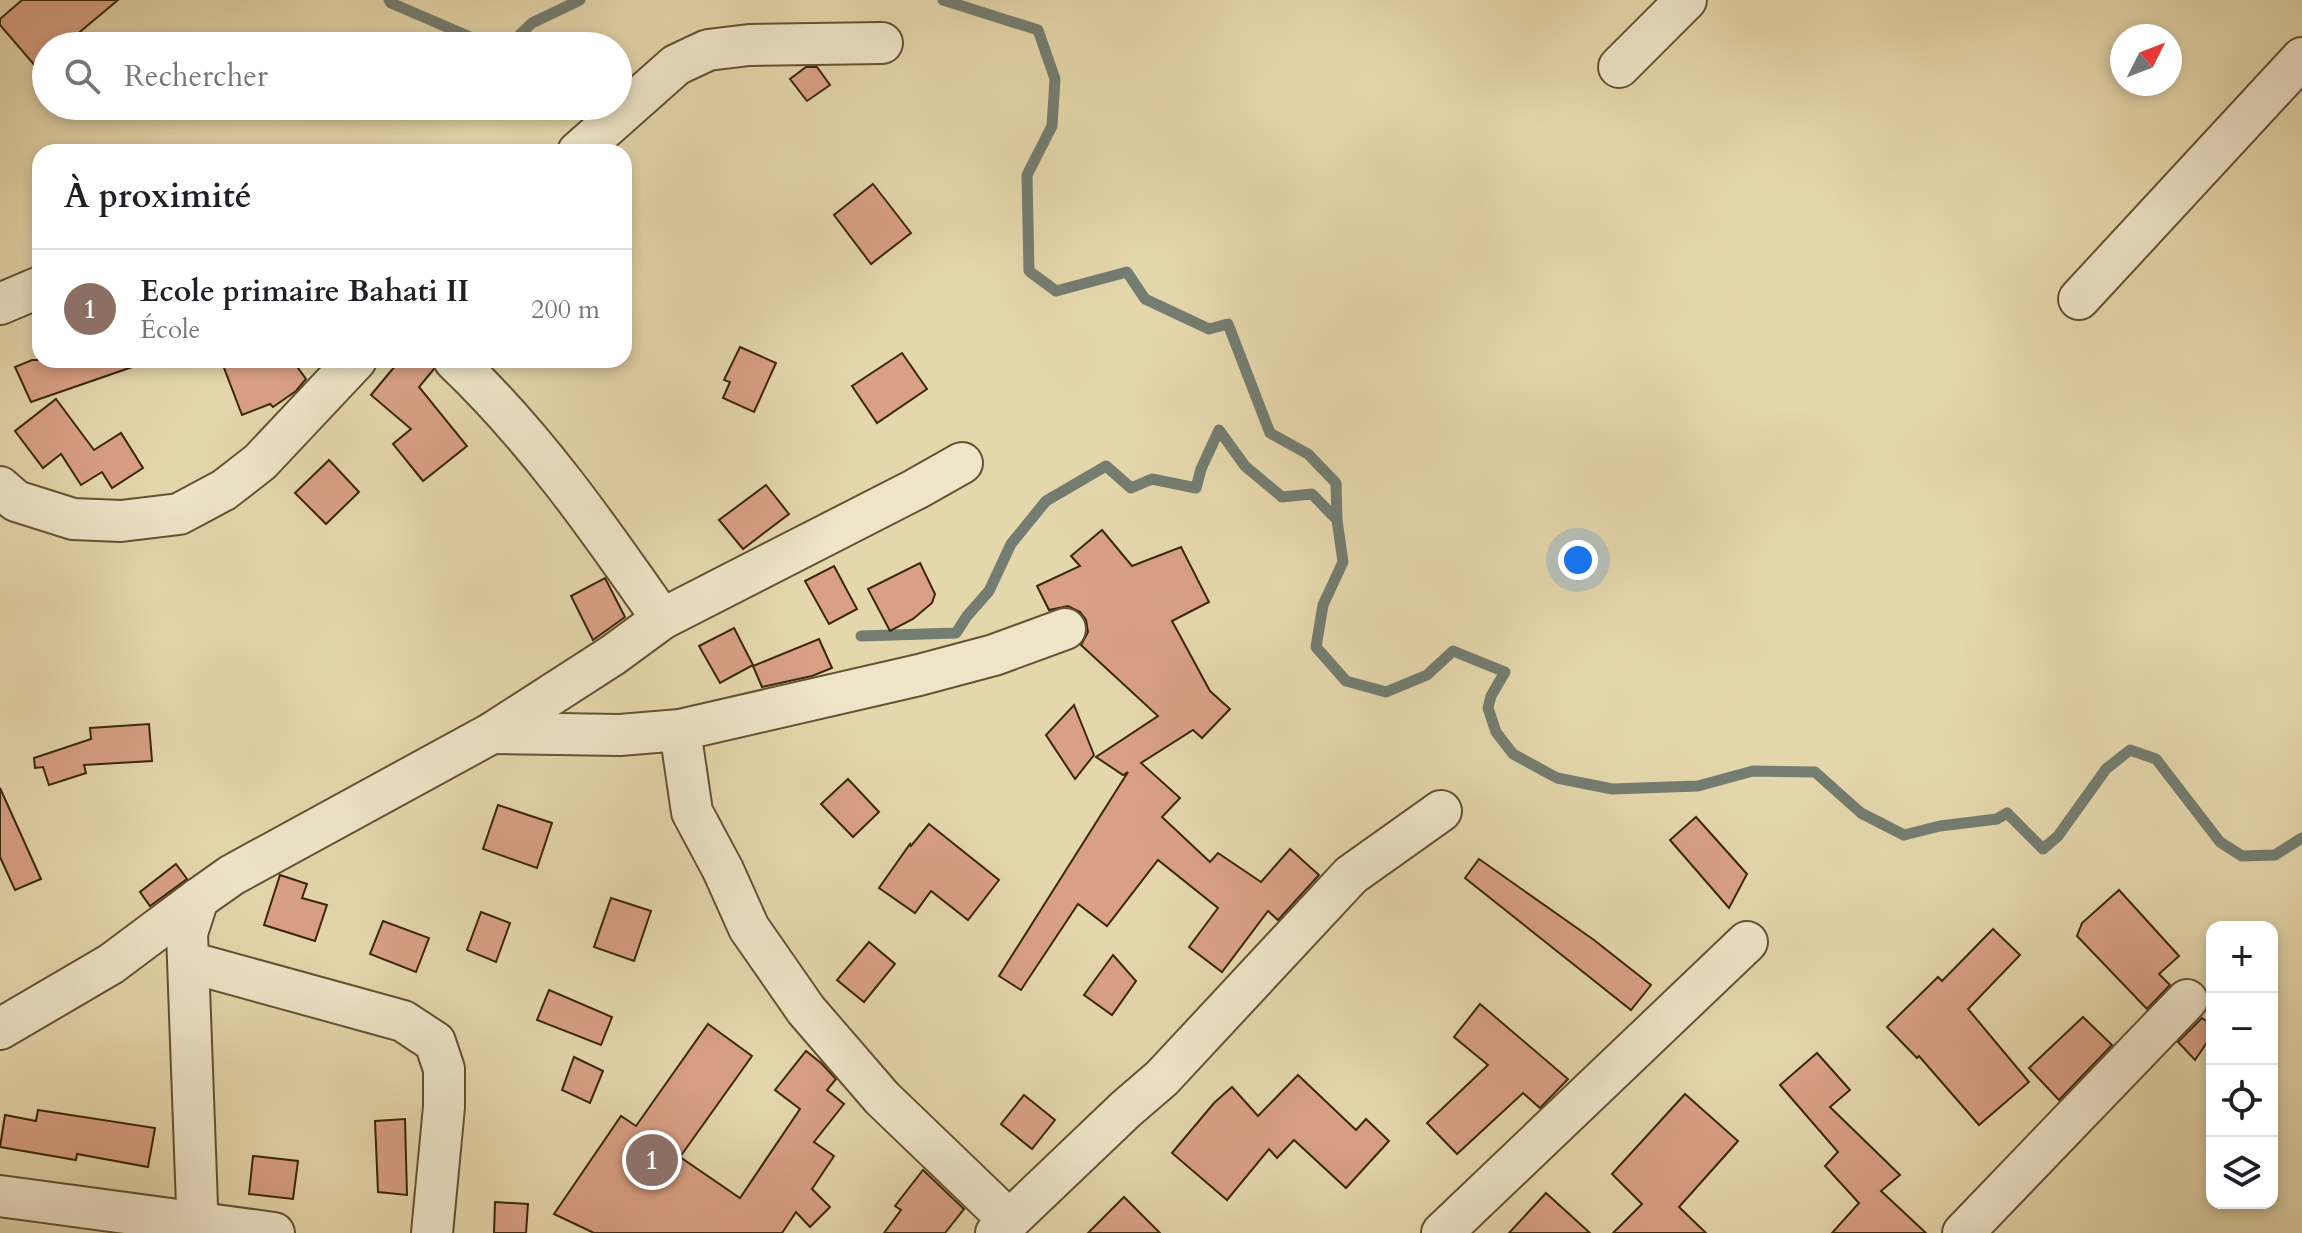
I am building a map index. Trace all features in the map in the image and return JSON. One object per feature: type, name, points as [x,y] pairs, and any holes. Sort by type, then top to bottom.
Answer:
[{"type":"street","points":[[1619,67],[1686,0]]},
{"type":"street","points":[[632,104],[676,65],[708,50],[749,45],[882,43]]},
{"type":"street","points":[[2079,299],[2302,58]]},
{"type":"street","points":[[587,144],[614,120]]},
{"type":"street","points":[[0,304],[32,290]]},
{"type":"street","points":[[0,487],[16,501],[73,519],[121,521],[179,514],[224,490],[260,462],[348,368]]},
{"type":"street","points":[[463,368],[487,391],[555,470],[662,619]]},
{"type":"street","points":[[0,1029],[111,964],[232,875],[492,733],[613,655],[662,619],[962,463]]},
{"type":"street","points":[[492,733],[620,735],[680,730],[919,675],[994,655],[1065,629]]},
{"type":"street","points":[[680,730],[692,812],[749,928],[806,1010],[882,1098],[1002,1227],[1162,1078],[1351,875],[1441,811]]},
{"type":"street","points":[[198,899],[187,933],[198,1228]]},
{"type":"street","points":[[1442,1233],[1747,942]]},
{"type":"street","points":[[189,962],[403,1021],[435,1042],[444,1069],[444,1107],[432,1233]]},
{"type":"street","points":[[1963,1233],[2187,1000]]},
{"type":"street","points":[[0,1196],[198,1228],[274,1233]]},
{"type":"building","points":[[22,0],[118,0],[80,32],[32,32],[32,62],[0,25],[0,19]]},
{"type":"building","points":[[806,67],[817,67],[830,85],[807,101],[790,79]]},
{"type":"building","points":[[873,184],[911,233],[871,264],[834,215]]},
{"type":"building","points":[[740,347],[776,363],[754,412],[723,398],[730,382],[724,380]]},
{"type":"building","points":[[902,353],[927,389],[877,423],[852,386]]},
{"type":"building","points":[[32,360],[32,368],[129,368],[31,402],[15,367]]},
{"type":"building","points":[[224,368],[298,368],[306,379],[296,391],[273,407],[270,404],[242,415]]},
{"type":"building","points":[[393,368],[434,368],[419,387],[467,446],[423,481],[393,444],[411,429],[371,395]]},
{"type":"building","points":[[56,399],[94,450],[121,433],[143,468],[112,488],[102,472],[81,485],[61,454],[43,468],[15,431]]},
{"type":"building","points":[[329,460],[359,492],[326,524],[295,493]]},
{"type":"building","points":[[766,485],[789,514],[743,549],[719,520]]},
{"type":"building","points":[[1102,530],[1132,566],[1181,547],[1209,602],[1172,621],[1210,691],[1230,709],[1202,738],[1193,730],[1141,763],[1180,798],[1162,817],[1210,862],[1218,853],[1261,882],[1290,849],[1319,875],[1278,920],[1268,911],[1222,972],[1189,947],[1218,908],[1158,860],[1107,926],[1078,904],[1021,990],[999,976],[1128,772],[1123,775],[1096,757],[1158,716],[1081,645],[1088,632],[1086,620],[1080,612],[1068,606],[1049,610],[1037,586],[1080,566],[1071,556]]},
{"type":"building","points":[[920,563],[935,594],[932,603],[913,619],[890,631],[868,589]]},
{"type":"building","points":[[834,566],[857,609],[829,624],[805,581]]},
{"type":"building","points":[[605,578],[625,617],[593,640],[571,596]]},
{"type":"building","points":[[734,628],[753,665],[720,683],[699,646]]},
{"type":"building","points":[[819,639],[832,668],[812,676],[762,687],[753,666]]},
{"type":"building","points":[[1074,705],[1094,755],[1075,779],[1046,735]]},
{"type":"building","points":[[149,724],[152,761],[84,765],[86,773],[49,785],[43,767],[35,768],[34,758],[91,739],[90,728]]},
{"type":"building","points":[[848,779],[879,812],[853,837],[821,804]]},
{"type":"building","points":[[0,788],[41,879],[15,890],[0,857]]},
{"type":"building","points":[[498,805],[552,823],[537,868],[483,849]]},
{"type":"building","points":[[1696,817],[1747,874],[1729,908],[1670,840]]},
{"type":"building","points":[[929,824],[999,880],[968,920],[931,891],[915,913],[879,888],[910,844]]},
{"type":"building","points":[[1479,859],[1594,940],[1651,985],[1631,1010],[1465,878]]},
{"type":"building","points":[[176,864],[187,879],[150,906],[140,892]]},
{"type":"building","points":[[280,875],[307,884],[302,898],[327,905],[315,941],[264,925]]},
{"type":"building","points":[[2119,890],[2179,956],[2159,974],[2170,985],[2147,1009],[2077,936],[2082,923]]},
{"type":"building","points":[[611,898],[651,911],[634,961],[594,947]]},
{"type":"building","points":[[481,912],[510,923],[496,962],[467,950]]},
{"type":"building","points":[[383,921],[429,938],[416,972],[370,954]]},
{"type":"building","points":[[1993,929],[2020,955],[1968,1009],[2029,1082],[1979,1125],[1919,1056],[1917,1058],[1887,1027],[1938,977],[1942,981]]},
{"type":"building","points":[[869,942],[895,964],[864,1002],[837,980]]},
{"type":"building","points":[[1113,955],[1136,981],[1112,1015],[1084,995]]},
{"type":"building","points":[[549,990],[612,1017],[601,1045],[537,1020]]},
{"type":"building","points":[[1480,1004],[1568,1079],[1540,1108],[1523,1093],[1457,1154],[1427,1123],[1488,1065],[1454,1037]]},
{"type":"building","points":[[2083,1017],[2112,1045],[2059,1100],[2029,1068]]},
{"type":"building","points":[[2202,1018],[2206,1021],[2206,1044],[2195,1060],[2178,1042]]},
{"type":"building","points":[[708,1024],[752,1056],[680,1157],[740,1198],[800,1109],[775,1090],[806,1051],[836,1079],[827,1090],[844,1104],[814,1142],[834,1156],[812,1189],[830,1207],[810,1227],[796,1212],[782,1233],[594,1233],[554,1214],[621,1116],[636,1126]]},
{"type":"building","points":[[1817,1053],[1850,1090],[1830,1107],[1900,1175],[1881,1191],[1926,1233],[1832,1233],[1859,1203],[1825,1166],[1838,1152],[1780,1085]]},
{"type":"building","points":[[574,1057],[603,1071],[590,1103],[562,1090]]},
{"type":"building","points":[[1298,1075],[1356,1130],[1366,1119],[1389,1141],[1346,1188],[1294,1140],[1277,1158],[1269,1149],[1227,1200],[1172,1153],[1214,1103],[1232,1087],[1258,1116]]},
{"type":"building","points":[[1685,1094],[1738,1141],[1679,1207],[1706,1233],[1613,1233],[1642,1204],[1612,1174]]},
{"type":"building","points":[[1024,1095],[1055,1120],[1032,1149],[1001,1124]]},
{"type":"building","points":[[38,1110],[155,1128],[148,1167],[77,1154],[76,1160],[0,1147],[5,1115],[36,1121]]},
{"type":"building","points":[[405,1119],[407,1195],[378,1192],[375,1121]]},
{"type":"building","points":[[253,1156],[298,1161],[293,1199],[249,1194]]},
{"type":"building","points":[[923,1170],[964,1209],[945,1233],[884,1233],[901,1210],[895,1206]]},
{"type":"building","points":[[1546,1193],[1590,1233],[1509,1233]]},
{"type":"building","points":[[1124,1197],[1160,1233],[1088,1233]]},
{"type":"building","points":[[495,1202],[528,1204],[526,1233],[494,1233]]},
{"type":"waterway","points":[[389,0],[458,32]]},
{"type":"waterway","points":[[523,32],[532,23],[580,0]]},
{"type":"waterway","points":[[943,0],[1038,30],[1055,79],[1052,126],[1027,175],[1029,271],[1056,291],[1127,272],[1145,299],[1209,329],[1228,324],[1270,433],[1308,454],[1336,483],[1337,520]]},
{"type":"waterway","points":[[861,636],[956,633],[989,591],[1011,544],[1046,501],[1106,466],[1131,488],[1152,479],[1196,488],[1219,430],[1245,466],[1282,497],[1312,494],[1337,520],[1343,562],[1323,605],[1316,647],[1346,681],[1386,692],[1427,675],[1453,651],[1505,672],[1491,696],[1488,708],[1496,732],[1513,754],[1557,778],[1612,789],[1698,786],[1753,771],[1815,772],[1861,813],[1904,835],[1940,826],[1997,819],[2007,813],[2043,849],[2058,836],[2106,769],[2130,750],[2156,759],[2220,842],[2242,856],[2275,855],[2302,838]]},
{"type":"place","name":"Ecole primaire Bahati II","points":[[652,1160]]}]
